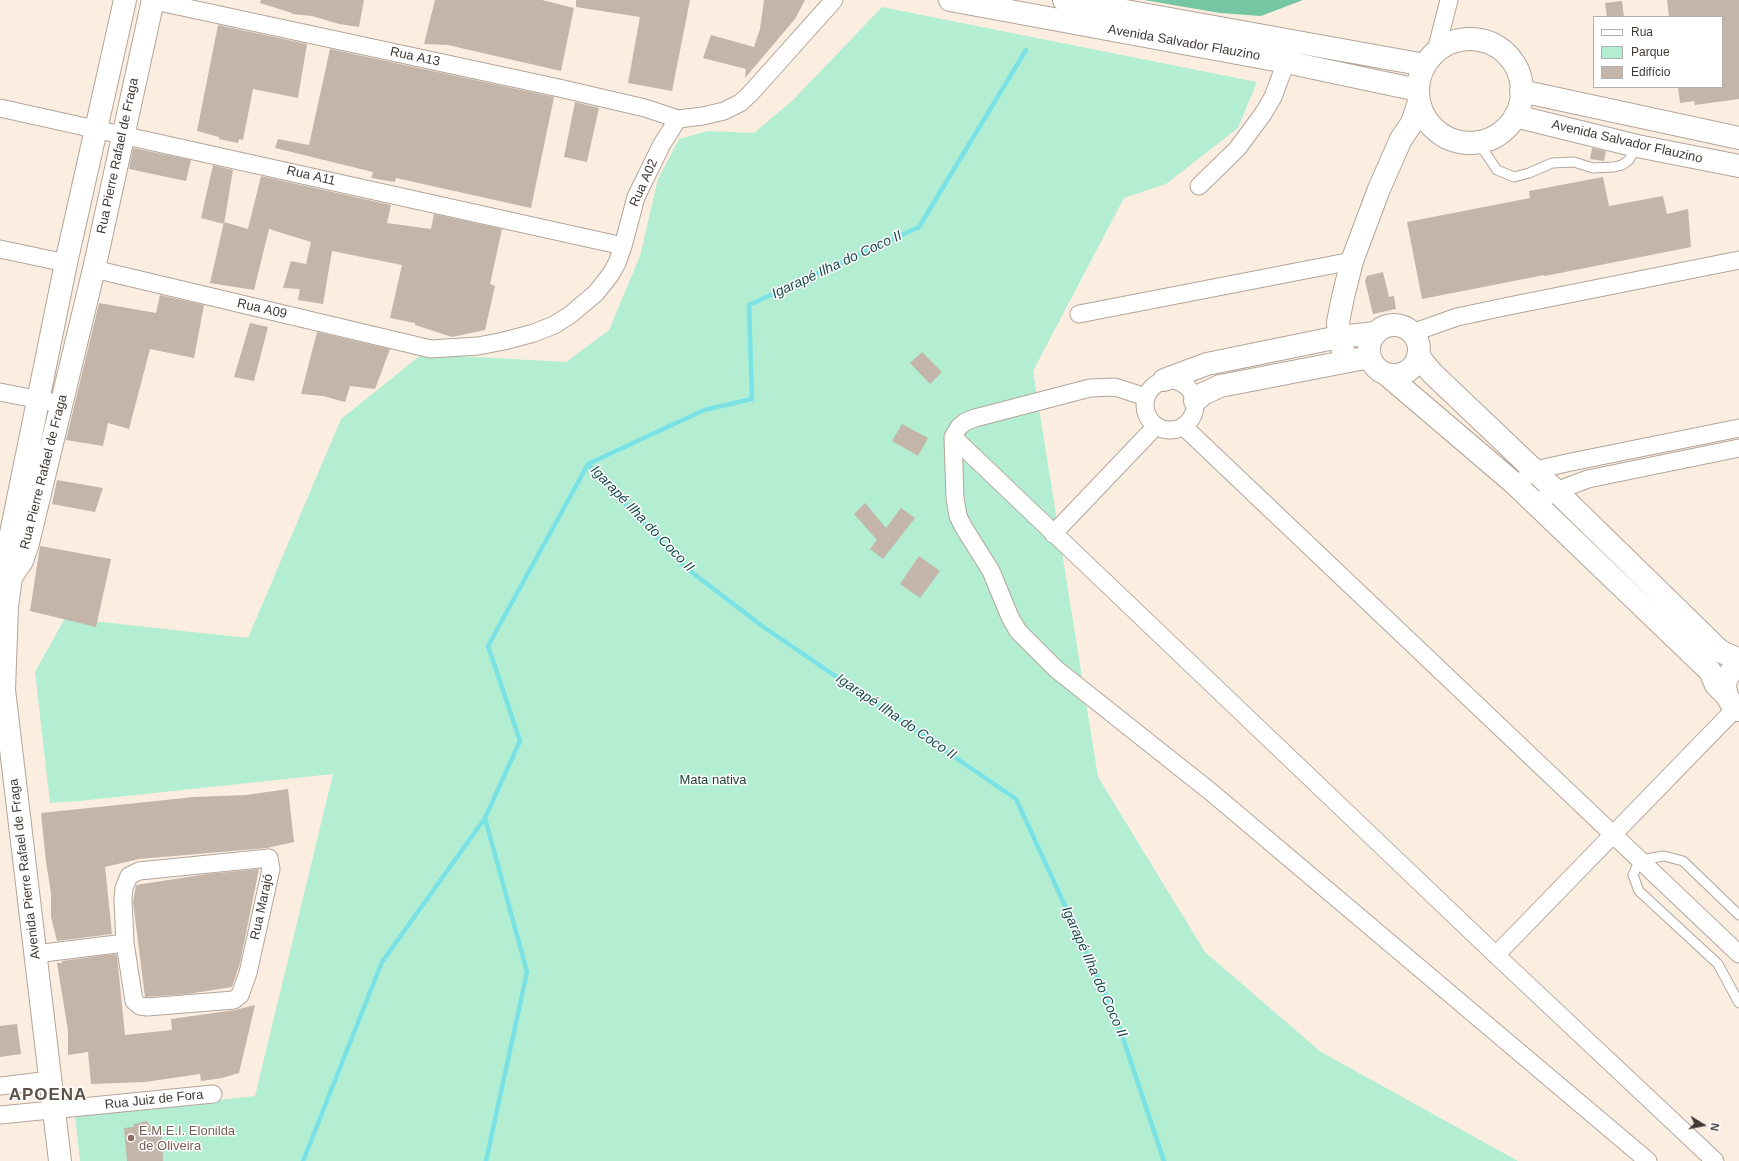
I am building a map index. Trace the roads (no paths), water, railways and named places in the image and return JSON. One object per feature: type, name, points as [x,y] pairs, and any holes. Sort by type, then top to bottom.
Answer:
[{"type":"street","name":"Rua Pierre Rafael de Fraga","points":[[11,576],[22,561],[12,540],[66,263],[125,0]]},
{"type":"street","name":"Rua Pierre Rafael de Fraga","points":[[12,540],[61,404],[94,269],[152,0]]},
{"type":"street","name":"Rua A13","points":[[152,0],[566,90],[645,108],[678,119]]},
{"type":"street","points":[[678,119],[703,116],[724,111],[740,103],[750,94],[834,0]]},
{"type":"street","name":"Avenida Salvador Flauzino","points":[[950,0],[1286,62],[1419,96]]},
{"type":"street","name":"Avenida Salvador Flauzino","points":[[1064,0],[1431,58]]},
{"type":"street","points":[[1346,360],[1339,337],[1338,322],[1352,261],[1379,189],[1401,139],[1412,123],[1419,96],[1420,77],[1431,58],[1449,0]]},
{"type":"street","points":[[1419,96],[1425,117],[1435,129],[1448,138],[1463,143],[1478,142],[1493,138],[1505,128],[1515,116],[1521,100],[1522,91],[1519,76],[1513,63],[1504,52],[1492,44],[1478,40],[1463,39],[1449,44],[1431,58]]},
{"type":"street","points":[[1199,186],[1237,149],[1263,114],[1273,97],[1286,62]]},
{"type":"street","name":"Avenida Salvador Flauzino","points":[[1522,91],[1739,138]]},
{"type":"street","name":"Rua A11","points":[[0,108],[96,128],[623,246]]},
{"type":"street","name":"Avenida Salvador Flauzino","points":[[1515,116],[1637,146],[1739,166]]},
{"type":"street","name":"Rua A02","points":[[431,349],[478,346],[534,333],[554,325],[570,315],[596,293],[611,274],[617,263],[636,196],[662,144],[678,119]]},
{"type":"street","points":[[0,249],[66,263]]},
{"type":"street","points":[[1412,333],[1458,317],[1502,307],[1739,260]]},
{"type":"street","points":[[1079,314],[1352,261]]},
{"type":"street","name":"Rua A09","points":[[94,269],[431,349]]},
{"type":"street","points":[[1386,374],[1394,375],[1406,372],[1415,363],[1418,356],[1416,340],[1412,333],[1400,326],[1394,325],[1381,329],[1376,333],[1370,343],[1370,357],[1372,363],[1378,370],[1386,374],[1515,484],[1710,671],[1716,685],[1733,705]]},
{"type":"street","points":[[1164,380],[1180,382],[1192,393],[1195,401],[1192,416],[1183,426],[1170,430],[1156,426],[1150,421],[1146,413],[1145,405],[1146,397],[1150,389],[1164,380],[1206,364],[1339,337],[1376,333]]},
{"type":"street","points":[[1418,356],[1432,373],[1556,490],[1720,651],[1739,660]]},
{"type":"street","points":[[1195,401],[1203,394],[1220,386],[1346,360],[1370,357]]},
{"type":"street","points":[[1146,397],[1115,387],[1090,388],[975,418],[965,422],[959,427],[953,438],[955,498],[958,516],[991,571],[1010,617],[1018,631],[1056,669],[1211,792],[1648,1161]]},
{"type":"street","points":[[0,392],[61,404]]},
{"type":"street","points":[[1053,534],[1156,426]]},
{"type":"street","points":[[1183,426],[1739,954]]},
{"type":"street","points":[[1515,484],[1535,470],[1621,451],[1739,428]]},
{"type":"street","points":[[953,438],[1496,955],[1715,1161]]},
{"type":"street","points":[[1535,504],[1556,490],[1588,479],[1739,448]]},
{"type":"street","name":"Avenida Pierre Rafael de Fraga","points":[[11,576],[3,608],[4,690],[60,1161]]},
{"type":"street","points":[[1733,705],[1725,688],[1726,679],[1730,672],[1739,665]]},
{"type":"street","points":[[1496,955],[1614,835],[1733,705]]},
{"type":"street","name":"Rua Marajó","points":[[269,858],[271,869],[248,973],[240,995],[234,1000],[140,1006],[134,1001],[125,943],[123,900],[124,888],[129,876],[139,871],[269,858]]},
{"type":"street","points":[[35,954],[125,943]]},
{"type":"street","points":[[0,1086],[50,1080]]},
{"type":"street","name":"Rua Juiz de Fora","points":[[0,1115],[213,1094]]},
{"type":"lane","points":[[1478,142],[1497,170],[1514,177],[1529,173],[1552,163],[1574,162],[1593,168],[1622,165],[1629,160],[1637,146]]},
{"type":"lane","points":[[1739,915],[1683,861],[1664,856],[1640,860],[1633,875],[1639,891],[1718,964],[1739,1003]]},
{"type":"waterway","name":"Igarapé Ilha do Coco II","points":[[1026,50],[919,227],[749,305],[752,399],[704,410],[588,464],[685,567],[762,626],[1016,799],[1116,1017],[1164,1161]]},
{"type":"waterway","points":[[303,1161],[382,962],[485,818],[520,741],[488,646],[588,464]]},
{"type":"waterway","points":[[485,818],[527,972],[486,1161]]},
{"type":"place","name":"E.M.E.I. Elonilda de Oliveira","points":[[131,1138]]},
{"type":"district","name":"APOENA","points":[[48,1095]]},
{"type":"park label","name":"Mata nativa","points":[[713,780]]}]
